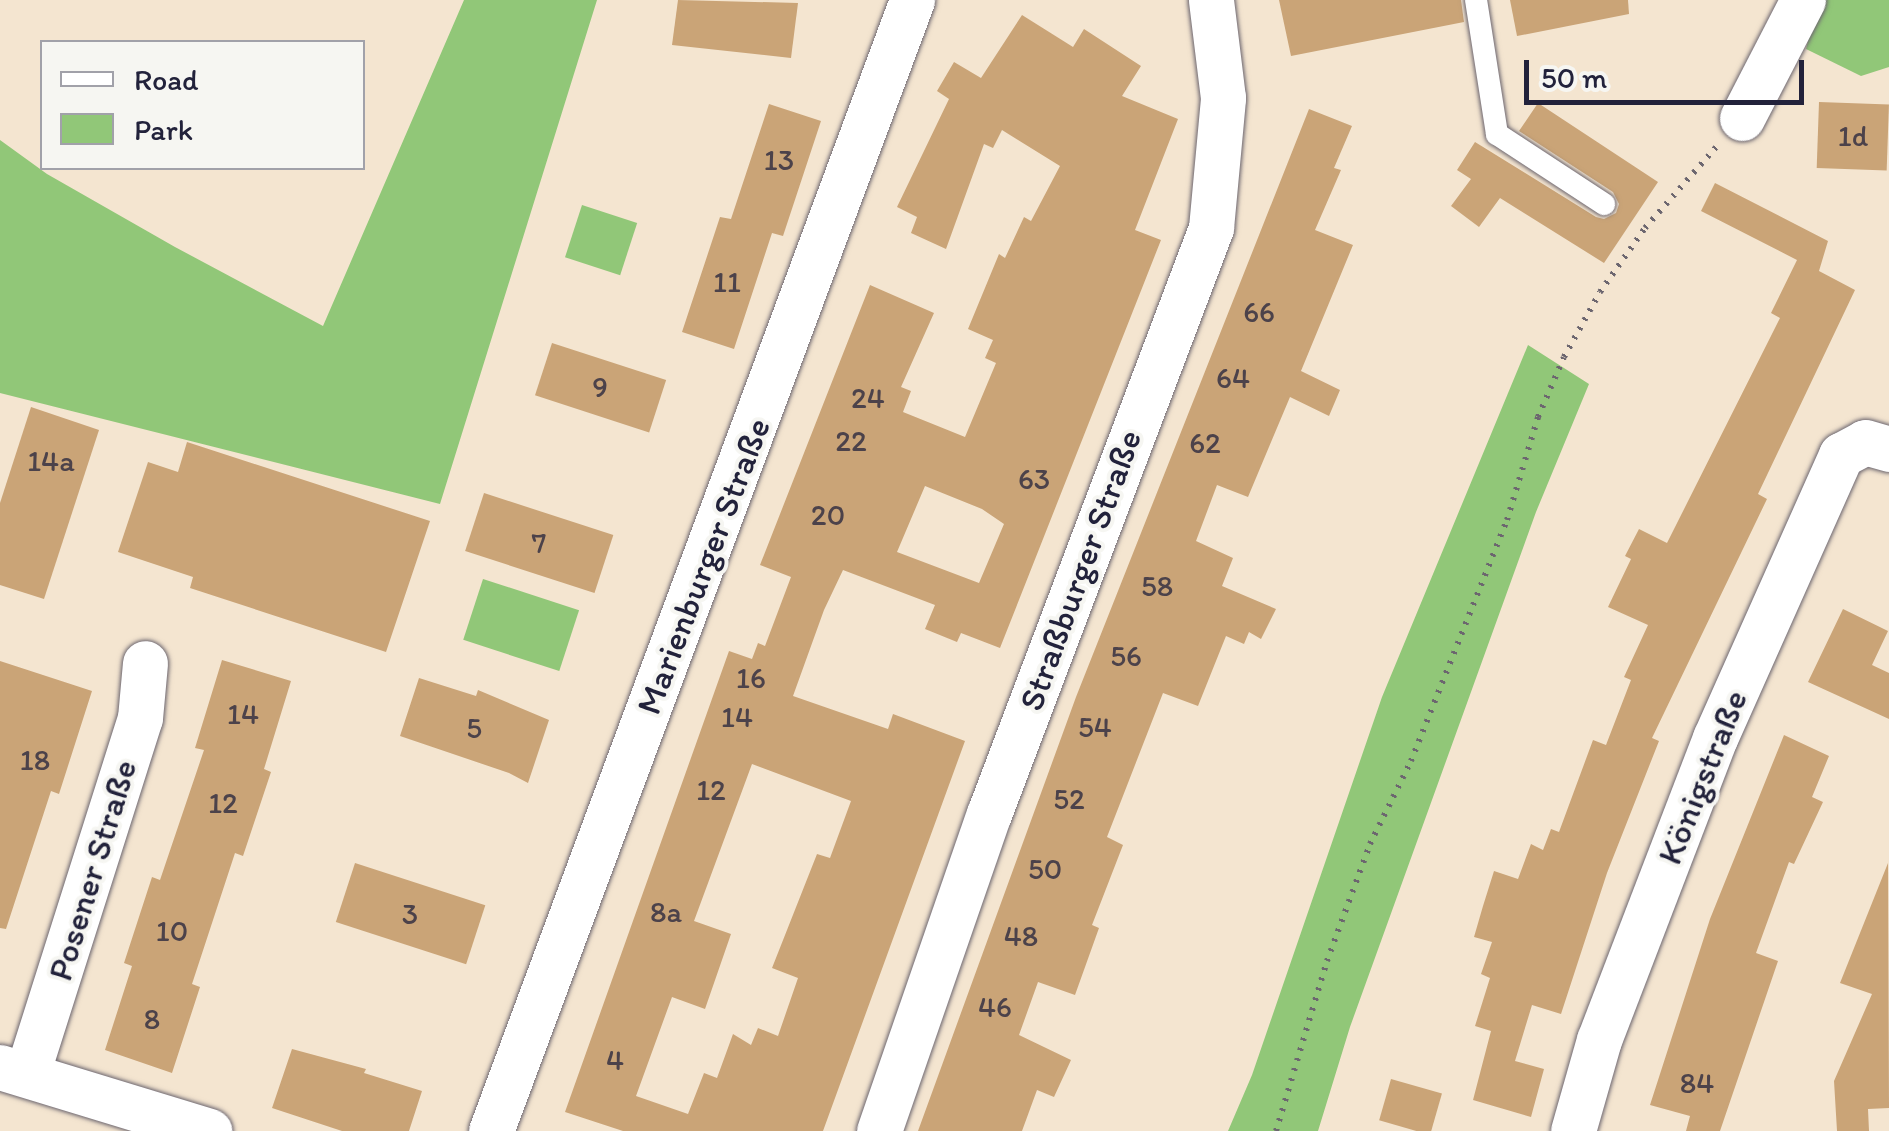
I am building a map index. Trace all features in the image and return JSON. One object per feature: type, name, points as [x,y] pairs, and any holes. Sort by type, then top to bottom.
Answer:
[{"type":"street","name":"Marienburger Straße","points":[[491,1131],[912,0]]},
{"type":"street","name":"Straßburger Straße","points":[[880,1131],[988,814],[1211,228],[1223,98],[1211,0]]},
{"type":"street","points":[[1742,118],[1803,0]]},
{"type":"street","name":"Königstraße","points":[[1573,1131],[1599,1040],[1715,738],[1841,455],[1877,445]]},
{"type":"street","name":"Posener Straße","points":[[144,663],[140,718],[14,1071],[142,1121],[209,1131]]},
{"type":"lane","points":[[1476,0],[1497,134],[1604,204]]},
{"type":"path","points":[[1276,1131],[1327,961],[1370,844],[1411,761],[1507,520],[1538,417],[1564,357],[1600,292],[1645,228],[1742,118]]},
{"type":"green space","points":[[464,0],[597,0],[440,504],[0,393],[0,140],[40,170],[323,326]]},
{"type":"green space","points":[[1818,0],[1889,0],[1889,67],[1861,76],[1806,49]]},
{"type":"green space","points":[[582,205],[637,223],[620,275],[565,257]]},
{"type":"green space","points":[[1528,345],[1589,384],[1536,512],[1350,1027],[1318,1131],[1228,1131],[1252,1075],[1382,697]]},
{"type":"green space","points":[[483,579],[579,610],[559,671],[463,640]]},
{"type":"building","points":[[678,0],[798,3],[791,58],[672,45]]},
{"type":"building","points":[[1279,0],[1461,0],[1464,22],[1291,56]]},
{"type":"building","points":[[1510,0],[1628,0],[1629,14],[1517,36]]},
{"type":"building","points":[[1022,15],[1073,47],[1084,29],[1141,66],[1122,96],[1178,119],[1135,230],[1161,240],[1000,648],[961,633],[957,642],[925,629],[935,605],[843,570],[824,610],[793,696],[888,729],[893,714],[965,741],[823,1131],[623,1131],[565,1112],[729,651],[752,659],[758,643],[765,646],[791,577],[760,565],[870,285],[934,313],[901,387],[911,391],[903,412],[965,437],[996,363],[985,358],[993,340],[968,329],[999,254],[1005,258],[1024,217],[1031,221],[1060,166],[1002,130],[993,148],[984,144],[946,249],[911,233],[917,217],[897,207],[949,99],[937,91],[954,62],[981,78]],"holes":[[[925,486],[982,509],[1004,524],[979,583],[897,552]],[[752,764],[851,801],[830,858],[817,854],[772,968],[798,978],[778,1036],[758,1028],[751,1045],[733,1034],[717,1078],[704,1073],[688,1114],[636,1096],[672,997],[705,1009],[731,934],[694,921]]]},
{"type":"building","points":[[1819,102],[1889,104],[1887,170],[1817,168]]},
{"type":"building","points":[[1538,103],[1658,182],[1604,263],[1500,198],[1479,227],[1451,206],[1471,179],[1457,170],[1475,142],[1596,217],[1604,219],[1616,213],[1619,204],[1613,192],[1519,131]]},
{"type":"building","points":[[769,104],[821,121],[783,236],[772,233],[734,349],[682,332],[720,217],[731,219]]},
{"type":"building","points":[[1309,109],[1352,126],[1334,168],[1341,170],[1315,230],[1353,245],[1301,371],[1340,390],[1329,416],[1290,397],[1248,497],[1217,485],[1196,541],[1233,558],[1222,586],[1276,609],[1261,639],[1249,632],[1244,644],[1226,636],[1198,706],[1163,693],[1107,837],[1123,845],[1092,925],[1099,928],[1075,995],[1038,982],[1019,1035],[1071,1060],[1054,1097],[1037,1090],[1022,1131],[918,1131],[1076,697]]},
{"type":"building","points":[[1715,183],[1828,241],[1819,271],[1855,290],[1758,494],[1767,499],[1652,738],[1659,741],[1607,873],[1561,1014],[1532,1005],[1515,1061],[1544,1069],[1531,1117],[1473,1100],[1491,1031],[1475,1026],[1490,978],[1481,974],[1492,942],[1474,937],[1483,906],[1494,871],[1518,879],[1531,844],[1543,850],[1551,829],[1559,832],[1593,740],[1606,745],[1631,680],[1624,677],[1648,625],[1608,607],[1631,559],[1625,556],[1639,529],[1667,543],[1780,318],[1771,313],[1797,260],[1701,211]]},
{"type":"building","points":[[552,343],[666,380],[649,432],[535,395]]},
{"type":"building","points":[[31,407],[99,430],[44,599],[0,585],[0,503]]},
{"type":"building","points":[[187,442],[430,521],[386,652],[190,588],[193,577],[118,552],[148,462],[178,472]]},
{"type":"building","points":[[484,493],[613,535],[594,593],[465,551]]},
{"type":"building","points":[[1843,609],[1888,631],[1872,665],[1889,673],[1889,719],[1808,682]]},
{"type":"building","points":[[222,660],[291,681],[264,769],[271,772],[243,856],[235,853],[192,984],[200,987],[172,1073],[105,1050],[132,966],[124,963],[152,877],[160,880],[204,750],[195,748]]},
{"type":"building","points":[[0,661],[92,691],[59,794],[51,791],[6,929],[0,928]]},
{"type":"building","points":[[419,678],[476,696],[478,690],[549,720],[528,783],[400,736]]},
{"type":"building","points":[[1784,735],[1829,756],[1812,797],[1823,802],[1794,864],[1789,862],[1756,953],[1778,961],[1720,1131],[1686,1131],[1690,1116],[1650,1105],[1710,919]]},
{"type":"building","points":[[355,863],[485,905],[466,964],[336,922]]},
{"type":"building","points":[[1888,863],[1889,1108],[1868,1109],[1869,1131],[1837,1131],[1834,1081],[1872,994],[1840,983]]},
{"type":"building","points":[[292,1049],[366,1069],[364,1073],[422,1091],[409,1131],[342,1131],[272,1108]]},
{"type":"building","points":[[1391,1079],[1442,1094],[1431,1131],[1379,1120]]}]
